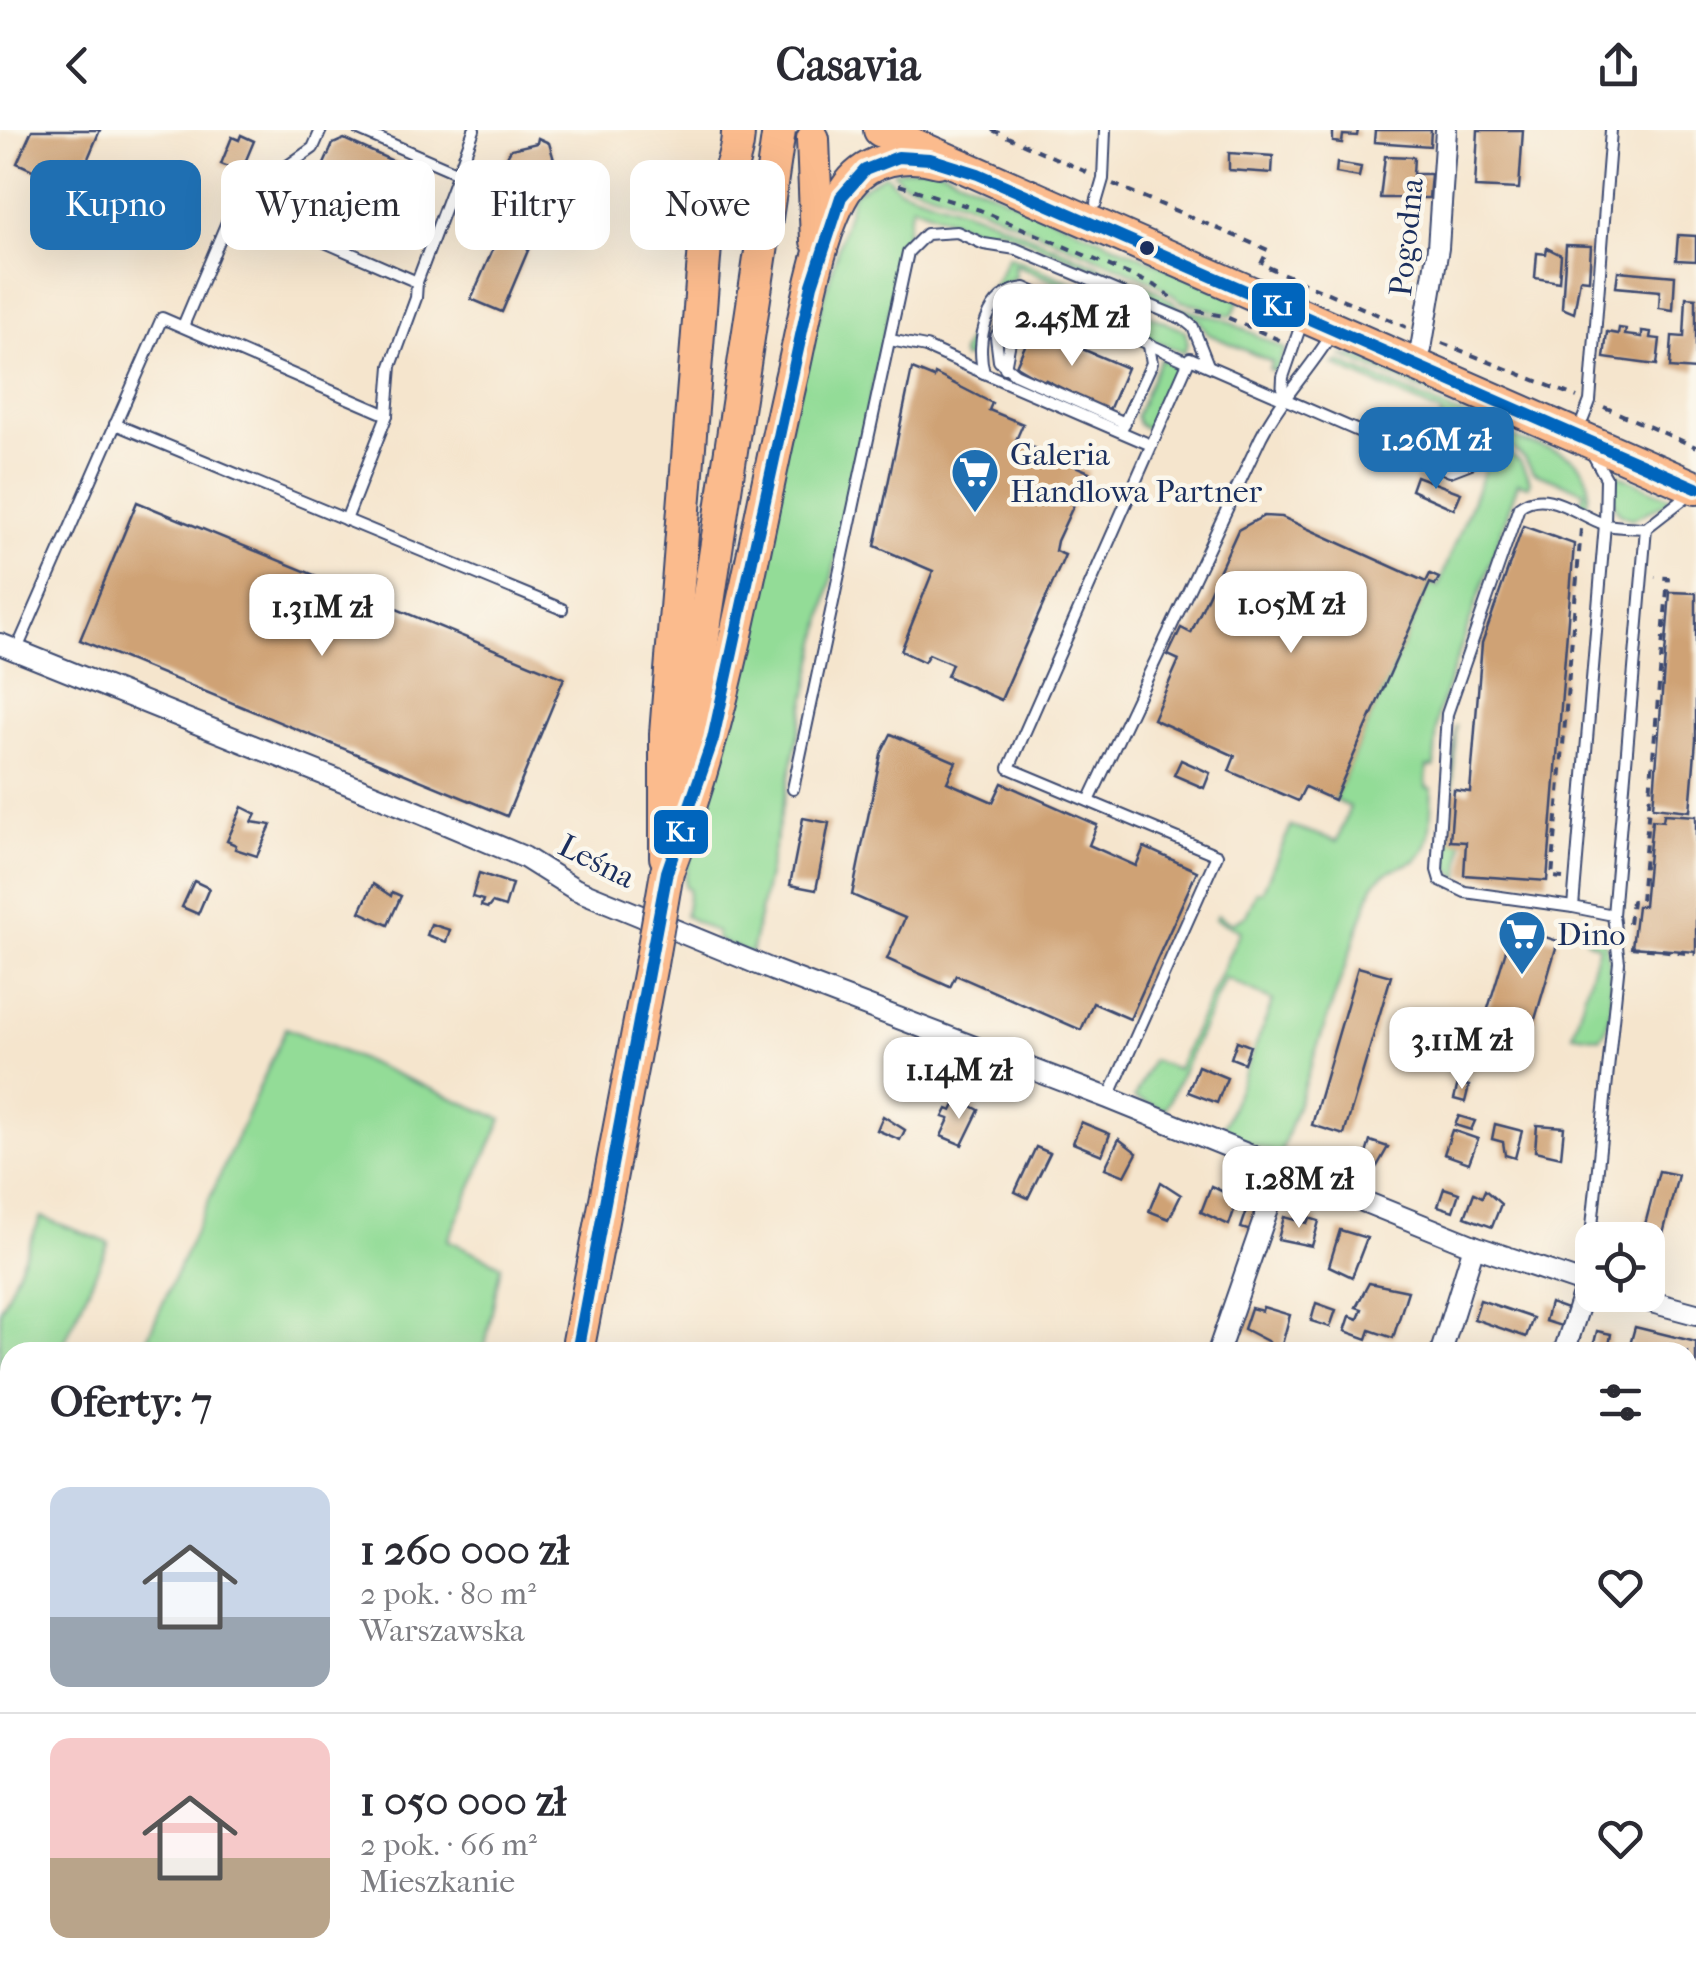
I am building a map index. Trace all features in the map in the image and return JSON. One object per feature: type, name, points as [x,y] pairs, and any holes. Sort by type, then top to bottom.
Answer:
[{"type":"main road","points":[[667,872],[666,734],[705,246],[714,203],[736,154],[738,130]]},
{"type":"main road","points":[[746,130],[779,144],[820,134],[812,285]]},
{"type":"main road","points":[[579,1342],[667,872],[779,130]]},
{"type":"main road","points":[[880,130],[939,153],[981,152],[1312,324],[1505,406],[1585,420],[1696,489]]},
{"type":"main road","points":[[926,130],[1100,191],[1286,285],[1312,324],[1423,342],[1585,420],[1696,463]]},
{"type":"main road","points":[[667,872],[712,739],[812,285],[841,197],[865,170],[885,160],[981,152]]},
{"type":"street","name":"Pogodna","points":[[1423,342],[1438,248],[1446,130]]},
{"type":"street","name":"Leśna","points":[[9,646],[506,849],[575,889],[728,952],[1108,1098],[1474,1246],[1575,1280]]},
{"type":"street","points":[[1221,1342],[1282,1168]]},
{"type":"street","points":[[1444,1342],[1474,1246]]},
{"type":"street","points":[[1665,1306],[1696,1314]]},
{"type":"street","points":[[1568,1342],[1579,1312]]},
{"type":"lane","points":[[295,160],[312,148],[320,130]]},
{"type":"lane","points":[[359,130],[377,134],[455,172]]},
{"type":"lane","points":[[394,145],[400,130]]},
{"type":"lane","points":[[463,160],[474,130]]},
{"type":"lane","points":[[1100,191],[1105,130]]},
{"type":"lane","points":[[1574,907],[1605,524],[1606,478],[1585,420],[1611,130]]},
{"type":"lane","points":[[346,520],[387,415],[391,366],[455,181]]},
{"type":"lane","points":[[792,789],[908,252],[926,234],[949,230],[1016,250],[1183,319],[1193,327],[1209,366]]},
{"type":"lane","points":[[183,326],[221,236]]},
{"type":"lane","points":[[343,250],[417,282]]},
{"type":"lane","points":[[984,373],[980,337],[1007,292],[1025,288],[1188,362]]},
{"type":"lane","points":[[1062,304],[1015,311],[1003,320],[995,343],[1005,368],[1152,444]]},
{"type":"lane","points":[[9,646],[116,424],[162,318],[387,415]]},
{"type":"lane","points":[[1282,398],[1283,377],[1312,324]]},
{"type":"lane","points":[[1090,802],[1221,515],[1282,398],[1300,382],[1312,324]]},
{"type":"lane","points":[[890,340],[926,347],[1122,428]]},
{"type":"lane","points":[[1122,428],[1152,363],[1149,346]]},
{"type":"lane","points":[[1108,1098],[1218,855],[1009,768],[1190,358],[1450,471],[1460,471],[1476,460],[1505,406]]},
{"type":"lane","points":[[116,424],[562,609]]},
{"type":"lane","points":[[1613,915],[1464,892],[1440,880],[1436,870],[1447,714],[1519,508],[1532,499],[1546,499],[1605,524],[1646,528],[1696,489]]},
{"type":"lane","points":[[1595,1222],[1619,962],[1613,915],[1646,528]]},
{"type":"path","points":[[981,152],[1268,250],[1261,265],[1423,342],[1556,392],[1585,420],[1696,447]]},
{"type":"path","points":[[889,173],[899,184],[984,212],[1156,286],[1176,302]]},
{"type":"path","points":[[1191,308],[1224,316],[1312,324]]},
{"type":"path","points":[[1575,570],[1552,878],[1576,879]]},
{"type":"path","points":[[1629,928],[1632,901],[1641,902],[1644,883],[1668,578]]},
{"type":"path","points":[[1566,693],[1590,694]]},
{"type":"path","points":[[1632,697],[1658,700]]},
{"type":"path","points":[[1617,882],[1644,883]]},
{"type":"path","points":[[1628,941],[1633,948],[1696,954]]},
{"type":"green space","points":[[930,165],[1240,299],[1232,316],[1181,301],[1156,283],[982,208],[902,182],[893,172]]},
{"type":"green space","points":[[885,174],[898,188],[989,218],[1156,290],[1181,308],[1223,319],[1285,349],[1276,372],[1269,369],[1272,362],[1208,334],[1198,319],[1135,291],[1132,284],[995,227],[990,236],[912,205],[751,954],[716,939],[717,933],[685,916],[689,889],[685,887],[685,878],[788,427],[853,194]]},
{"type":"green space","points":[[1008,256],[1123,304],[1120,310],[1014,264],[1015,277],[983,311],[974,333],[972,356],[963,359],[961,353]]},
{"type":"green space","points":[[1128,306],[1185,331],[1188,343],[1184,353],[1150,339],[1142,320],[1125,312]]},
{"type":"green space","points":[[1340,355],[1361,357],[1493,416],[1492,420]]},
{"type":"green space","points":[[1160,359],[1178,365],[1148,429],[1139,425],[1136,416]]},
{"type":"green space","points":[[1340,362],[1489,427],[1476,442],[1466,445],[1435,432],[1442,414],[1334,365]]},
{"type":"green space","points":[[1501,431],[1574,460],[1587,477],[1586,506],[1580,503],[1584,491],[1533,472],[1524,457],[1498,438]]},
{"type":"green space","points":[[1495,444],[1520,461],[1530,481],[1529,486],[1518,483],[1438,713],[1434,767],[1427,767],[1426,787],[1432,789],[1428,840],[1419,857],[1386,873],[1373,886],[1280,1155],[1221,1134],[1273,1001],[1225,978],[1165,1110],[1134,1098],[1152,1060],[1177,1069],[1240,931],[1215,919],[1217,915],[1231,923],[1246,915],[1257,891],[1262,892],[1291,826],[1337,841],[1350,807],[1334,800],[1430,583],[1438,587]]},
{"type":"green space","points":[[1610,471],[1673,499],[1633,519],[1624,516],[1615,507]]},
{"type":"green space","points":[[1456,725],[1450,840],[1462,842],[1460,879],[1447,866],[1443,853]]},
{"type":"green space","points":[[1598,925],[1607,949],[1611,983],[1609,1016],[1600,1038],[1573,1034],[1599,946],[1586,940],[1585,934]]},
{"type":"green space","points":[[286,1028],[502,1119],[448,1240],[501,1265],[486,1342],[145,1342]]},
{"type":"green space","points":[[41,1217],[109,1243],[64,1342],[0,1342],[0,1311]]},
{"type":"building","points":[[32,130],[100,130],[87,160],[30,160],[30,169],[17,163]]},
{"type":"building","points":[[1333,130],[1358,130],[1357,136],[1343,135],[1342,143],[1333,142]]},
{"type":"building","points":[[1375,130],[1431,130],[1430,146],[1374,142]]},
{"type":"building","points":[[1478,130],[1523,130],[1519,189],[1475,187]]},
{"type":"building","points":[[241,135],[254,141],[246,160],[223,160],[232,137],[239,140]]},
{"type":"building","points":[[538,138],[549,143],[554,160],[505,160],[511,149],[537,143]]},
{"type":"building","points":[[344,139],[391,160],[326,160],[333,144]]},
{"type":"building","points":[[1229,153],[1273,156],[1272,173],[1229,170]]},
{"type":"building","points":[[1385,156],[1414,157],[1413,174],[1431,174],[1429,198],[1380,198]]},
{"type":"building","points":[[1337,163],[1361,167],[1359,177],[1336,173]]},
{"type":"building","points":[[1678,235],[1696,236],[1696,261],[1676,260]]},
{"type":"building","points":[[1566,245],[1591,246],[1589,280],[1580,279],[1574,313],[1562,308]]},
{"type":"building","points":[[1547,248],[1561,255],[1559,282],[1535,278],[1537,253],[1546,254]]},
{"type":"building","points":[[492,250],[528,250],[502,312],[471,299]]},
{"type":"building","points":[[1618,271],[1675,276],[1673,310],[1659,308],[1660,291],[1616,287]]},
{"type":"building","points":[[1686,297],[1696,298],[1696,370],[1670,368],[1672,336],[1684,337]]},
{"type":"building","points":[[1033,328],[1127,368],[1110,408],[1104,410],[1016,366]]},
{"type":"building","points":[[1619,328],[1626,329],[1625,335],[1642,337],[1642,331],[1651,332],[1650,338],[1660,339],[1657,365],[1604,358],[1607,332],[1618,334]]},
{"type":"building","name":"Galeria Handlowa Partner","points":[[912,369],[934,378],[935,374],[992,403],[989,410],[1023,424],[1016,440],[1089,472],[1057,541],[1055,551],[1065,555],[1001,700],[947,676],[952,664],[929,654],[924,662],[901,651],[933,571],[875,546]]},
{"type":"building","points":[[1416,476],[1461,493],[1454,509],[1411,490]]},
{"type":"building","points":[[137,502],[564,678],[507,816],[80,640]]},
{"type":"building","points":[[1264,516],[1282,517],[1426,582],[1430,574],[1439,578],[1435,585],[1430,583],[1334,800],[1305,787],[1298,801],[1229,771],[1235,756],[1153,719],[1179,660],[1168,655],[1181,628],[1191,633],[1238,530]]},
{"type":"building","points":[[1523,526],[1574,544],[1547,881],[1464,875],[1466,842],[1450,841],[1454,790],[1470,792],[1482,643]]},
{"type":"building","points":[[1670,592],[1696,593],[1696,740],[1690,811],[1653,807]]},
{"type":"building","points":[[891,734],[956,762],[947,782],[993,802],[1002,783],[1097,825],[1089,845],[1136,866],[1144,847],[1197,871],[1130,1019],[1093,1003],[1081,1030],[956,975],[950,987],[887,959],[905,918],[852,895],[881,754]]},
{"type":"building","points":[[1181,760],[1210,773],[1204,788],[1174,775]]},
{"type":"building","points":[[242,807],[256,814],[252,822],[271,825],[257,856],[235,849],[236,845],[227,841]]},
{"type":"building","points":[[1664,814],[1696,816],[1696,952],[1632,947],[1637,906],[1644,906],[1652,820],[1663,821]]},
{"type":"building","points":[[803,818],[829,823],[816,890],[790,885]]},
{"type":"building","points":[[479,873],[512,884],[505,907],[492,903],[488,908],[481,906],[483,900],[472,897]]},
{"type":"building","points":[[194,881],[209,888],[198,914],[182,907]]},
{"type":"building","points":[[373,884],[391,896],[392,892],[401,896],[388,925],[360,912]]},
{"type":"building","points":[[431,924],[450,930],[446,942],[427,935]]},
{"type":"building","name":"Dino","points":[[1513,927],[1558,941],[1533,1026],[1504,1017],[1500,1030],[1483,1025]]},
{"type":"building","points":[[1358,967],[1391,976],[1344,1135],[1312,1125]]},
{"type":"building","points":[[1237,1041],[1250,1046],[1244,1063],[1231,1058]]},
{"type":"building","points":[[1198,1066],[1227,1078],[1217,1103],[1188,1092]]},
{"type":"building","points":[[1458,1083],[1469,1086],[1465,1102],[1454,1099]]},
{"type":"building","points":[[958,1099],[979,1110],[962,1145],[941,1136],[949,1119],[943,1117],[947,1109],[952,1111]]},
{"type":"building","points":[[883,1116],[905,1130],[900,1140],[877,1130]]},
{"type":"building","points":[[1459,1116],[1475,1121],[1471,1130],[1455,1125]]},
{"type":"building","points":[[1081,1122],[1110,1134],[1102,1155],[1073,1143]]},
{"type":"building","points":[[1495,1124],[1522,1131],[1515,1158],[1505,1155],[1503,1142],[1492,1139]]},
{"type":"building","points":[[1537,1125],[1564,1127],[1561,1157],[1535,1151]]},
{"type":"building","points":[[1452,1130],[1478,1139],[1469,1163],[1444,1154]]},
{"type":"building","points":[[1119,1139],[1137,1153],[1125,1176],[1105,1168]]},
{"type":"building","points":[[1370,1141],[1388,1147],[1376,1168],[1363,1164]]},
{"type":"building","points":[[1036,1147],[1050,1153],[1028,1198],[1015,1192]]},
{"type":"building","points":[[1659,1171],[1678,1175],[1665,1226],[1665,1222],[1646,1222]]},
{"type":"building","points":[[1161,1182],[1181,1195],[1169,1219],[1149,1211]]},
{"type":"building","points":[[1211,1186],[1238,1199],[1229,1225],[1201,1212]]},
{"type":"building","points":[[1444,1188],[1459,1193],[1453,1211],[1438,1206]]},
{"type":"building","points":[[1485,1190],[1501,1204],[1492,1227],[1465,1217],[1474,1193],[1482,1197]]},
{"type":"building","points":[[1251,1198],[1262,1201],[1251,1231],[1241,1228]]},
{"type":"building","points":[[1284,1217],[1307,1223],[1309,1218],[1319,1221],[1312,1246],[1278,1239]]},
{"type":"building","points":[[1340,1230],[1367,1238],[1352,1277],[1329,1266]]},
{"type":"building","points":[[1369,1283],[1408,1291],[1393,1338],[1370,1330],[1367,1339],[1345,1331],[1350,1316],[1358,1319],[1362,1309],[1356,1307]]},
{"type":"building","points":[[1480,1300],[1533,1318],[1526,1337],[1474,1319]]},
{"type":"building","points":[[1316,1303],[1336,1310],[1330,1327],[1311,1321]]},
{"type":"building","points":[[1550,1303],[1567,1309],[1561,1326],[1545,1321]]},
{"type":"building","points":[[1263,1307],[1290,1315],[1283,1342],[1269,1342],[1244,1329],[1251,1308],[1262,1311]]},
{"type":"building","points":[[1635,1327],[1696,1342],[1631,1342]]},
{"type":"building","points":[[1597,1331],[1611,1334],[1610,1342],[1594,1342]]},
{"type":"transit line","name":"K1","points":[[579,1342],[667,872],[713,739],[812,285],[841,197],[865,170],[898,157],[930,159],[978,174],[1696,488]]},
{"type":"place","name":"Galeria Handlowa Partner","points":[[975,514]]},
{"type":"place","name":"Dino","points":[[1522,976]]}]
